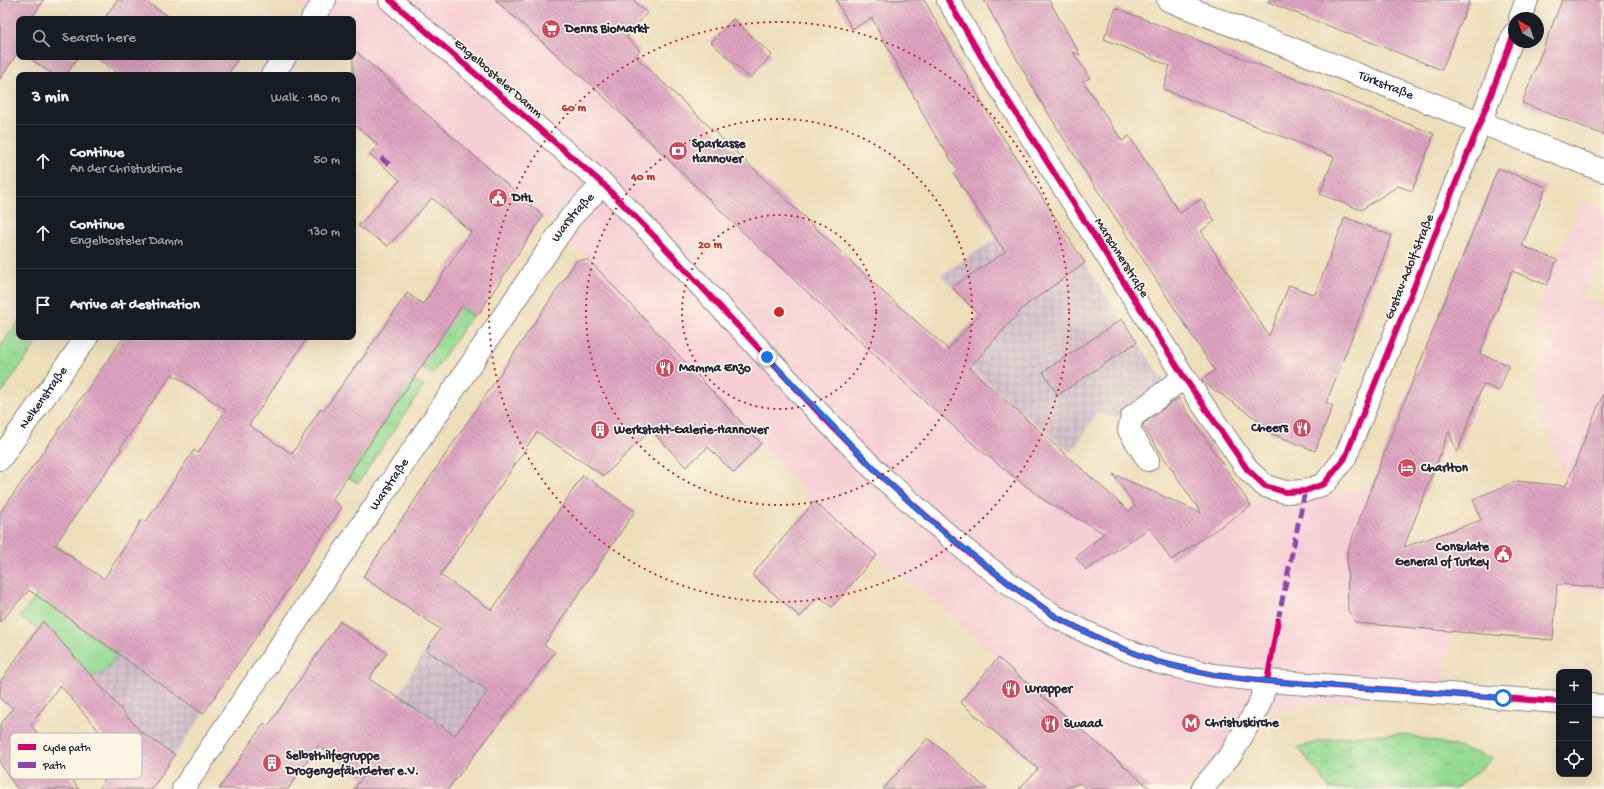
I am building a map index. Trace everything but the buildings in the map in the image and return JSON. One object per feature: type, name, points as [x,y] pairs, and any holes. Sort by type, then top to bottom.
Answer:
[{"type":"street","points":[[314,16],[325,0]]},
{"type":"street","name":"Engelbosteler Damm","points":[[390,0],[602,184],[656,238],[818,412],[883,478],[947,535],[1014,587],[1056,617],[1106,642],[1157,662],[1213,675],[1267,681],[1556,702]]},
{"type":"street","name":"Marschnerstraße","points":[[948,0],[995,80],[1184,377],[1247,469],[1265,486],[1285,492],[1305,491]]},
{"type":"street","name":"Türkstraße","points":[[1168,0],[1604,171]]},
{"type":"street","points":[[1522,12],[1527,0]]},
{"type":"street","name":"Gustav-Adolf-Straße","points":[[1305,491],[1324,484],[1345,458],[1509,48]]},
{"type":"street","points":[[274,72],[283,60]]},
{"type":"street","name":"Warstraße","points":[[183,789],[570,218],[602,184]]},
{"type":"street","name":"Nelkenstraße","points":[[0,459],[85,340]]},
{"type":"street","points":[[1148,460],[1129,430],[1132,417],[1184,377]]},
{"type":"street","points":[[1202,789],[1232,753],[1259,705],[1267,681]]},
{"type":"street","points":[[1592,705],[1604,706]]},
{"type":"shaded area","points":[[291,0],[495,0],[593,87],[750,239],[916,393],[980,450],[1045,501],[1125,544],[1150,528],[1171,560],[1264,498],[1370,490],[1347,552],[1348,610],[1356,623],[1450,630],[1443,694],[1278,707],[1179,789],[1151,789],[925,593],[876,555],[816,504],[589,260],[543,216],[356,52],[356,16],[312,16]]},
{"type":"shaded area","points":[[1581,201],[1604,210],[1604,242],[1582,298],[1604,308],[1604,594],[1557,590],[1566,482],[1532,388],[1554,333],[1532,324]]},
{"type":"shaded area","points":[[1046,206],[1166,384],[1115,418],[1096,413],[1072,453],[1013,405],[948,347],[979,315],[941,275]]},
{"type":"shaded area","points":[[426,650],[512,707],[449,789],[381,789],[337,759],[351,736],[397,697]]},
{"type":"shaded area","points":[[118,654],[203,714],[175,755],[141,732],[93,678],[99,672],[103,675]]},
{"type":"green space","points":[[461,305],[473,314],[432,374],[421,367]]},
{"type":"green space","points":[[16,325],[16,340],[39,340],[0,395],[0,347]]},
{"type":"green space","points":[[413,379],[424,386],[358,483],[347,477]]},
{"type":"green space","points":[[56,544],[81,563],[68,581],[90,597],[73,623],[118,654],[102,675],[99,672],[93,678],[38,629],[20,617],[37,595],[50,545]]},
{"type":"green space","points":[[1400,734],[1447,744],[1493,759],[1455,789],[1330,789],[1298,747],[1331,739],[1362,735]]},
{"type":"marked path","points":[[381,158],[391,166]]},
{"type":"marked path","points":[[1278,620],[1305,491]]},
{"type":"cycle path","points":[[390,0],[603,184],[656,238],[818,412],[883,478],[964,549],[1056,617],[1106,642],[1157,662],[1213,675],[1267,681],[1556,702]]},
{"type":"cycle path","points":[[948,0],[995,80],[1184,377],[1247,469],[1265,486],[1285,492],[1305,491],[1324,484],[1345,458],[1509,48]]},
{"type":"cycle path","points":[[1267,681],[1278,620]]},
{"type":"place","name":"Denns BioMarkt","points":[[551,29]]},
{"type":"place","name":"Sparkasse Hannover","points":[[678,151]]},
{"type":"place","name":"DHL","points":[[498,198]]},
{"type":"place","name":"Mamma Enzo","points":[[665,368]]},
{"type":"place","name":"Cheers","points":[[1302,428]]},
{"type":"place","name":"Werkstatt-Galerie-Hannover","points":[[600,430]]},
{"type":"place","name":"Charlton","points":[[1407,468]]},
{"type":"place","name":"Consulate General of Turkey","points":[[1503,554]]},
{"type":"place","name":"Wrapper","points":[[1011,689]]},
{"type":"place","name":"Christuskirche","points":[[1191,723]]},
{"type":"place","name":"Swaad","points":[[1050,724]]},
{"type":"place","name":"Selbsthilfegruppe Drogengefährdeter e.V.","points":[[272,763]]},
{"type":"route","points":[[767,357],[818,412],[883,478],[947,535],[1014,587],[1056,617],[1106,642],[1157,662],[1213,675],[1267,681],[1503,698]]}]
